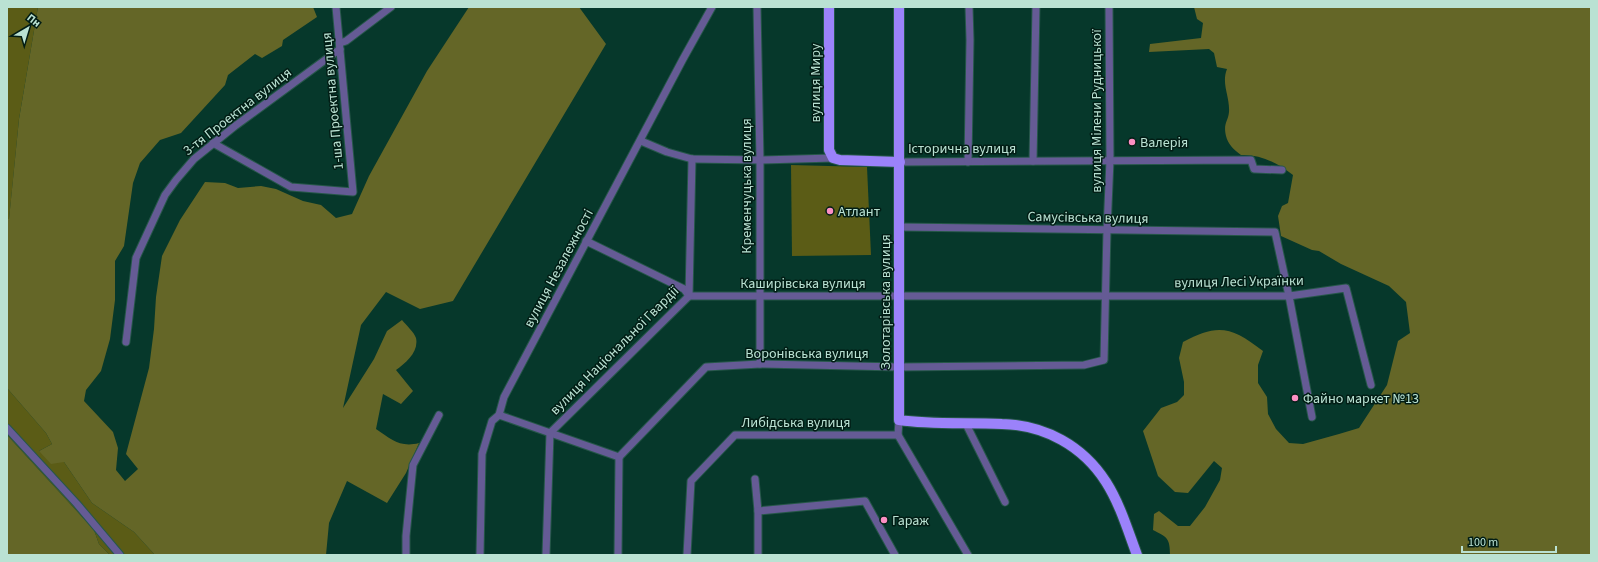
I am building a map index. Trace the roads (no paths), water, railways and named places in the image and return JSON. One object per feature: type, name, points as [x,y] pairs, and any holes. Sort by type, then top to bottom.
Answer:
[{"type":"main road","name":"вулиця Миру","points":[[828,7],[829,150],[833,158]]},
{"type":"main road","name":"Золотарівська вулиця","points":[[899,7],[899,420]]},
{"type":"main road","name":"Історична вулиця","points":[[833,158],[840,160],[900,162]]},
{"type":"main road","points":[[899,420],[926,423],[1003,424],[1032,428],[1053,435],[1076,448],[1096,467],[1107,483],[1137,555]]},
{"type":"street","name":"1-ша Проектна вулиця","points":[[213,143],[291,187],[352,192],[336,7]]},
{"type":"street","name":"3-тя Проектна вулиця","points":[[126,342],[136,258],[165,195],[194,159],[213,143],[391,7]]},
{"type":"street","name":"вулиця Незалежності","points":[[480,555],[482,454],[492,421],[499,415],[504,397],[712,7]]},
{"type":"street","name":"Кременчуцька вулиця","points":[[757,7],[760,160],[760,364]]},
{"type":"street","points":[[968,162],[970,40],[969,7]]},
{"type":"street","points":[[1033,161],[1036,7]]},
{"type":"street","name":"вулиця Мілени Рудницької","points":[[1104,360],[1110,160],[1109,7]]},
{"type":"street","name":"Історична вулиця","points":[[641,141],[667,152],[692,159],[760,160],[833,158]]},
{"type":"street","name":"вулиця Національної Гвардії","points":[[546,555],[550,433],[689,296],[692,159]]},
{"type":"street","name":"Історична вулиця","points":[[900,162],[1251,160],[1254,168],[1282,170]]},
{"type":"street","name":"Самусівська вулиця","points":[[900,227],[1276,232],[1289,296]]},
{"type":"street","points":[[586,241],[684,289],[689,296]]},
{"type":"street","name":"вулиця Лесі Українки","points":[[1105,296],[1289,296],[1346,288],[1371,385]]},
{"type":"street","name":"Каширівська вулиця","points":[[689,296],[1105,296]]},
{"type":"street","points":[[1289,296],[1312,417]]},
{"type":"street","name":"Воронівська вулиця","points":[[619,457],[706,367],[760,364],[899,367],[1084,365],[1104,360]]},
{"type":"street","points":[[406,555],[406,536],[413,465],[438,415]]},
{"type":"street","points":[[499,415],[619,457],[618,555]]},
{"type":"street","name":"Золотарівська вулиця","points":[[898,435],[899,420]]},
{"type":"street","points":[[966,424],[1005,502]]},
{"type":"street","points":[[7,428],[77,504],[120,555]]},
{"type":"street","name":"Либідська вулиця","points":[[687,555],[691,481],[735,435],[898,435]]},
{"type":"street","points":[[898,435],[968,555]]},
{"type":"street","points":[[755,479],[758,511],[758,555]]},
{"type":"street","points":[[758,511],[865,501],[895,555]]},
{"type":"place","name":"Валерія","points":[[1132,142]]},
{"type":"place","name":"Атлант","points":[[830,211]]},
{"type":"place","name":"Файно маркет №13","points":[[1295,398]]},
{"type":"place","name":"Гараж","points":[[884,520]]}]
